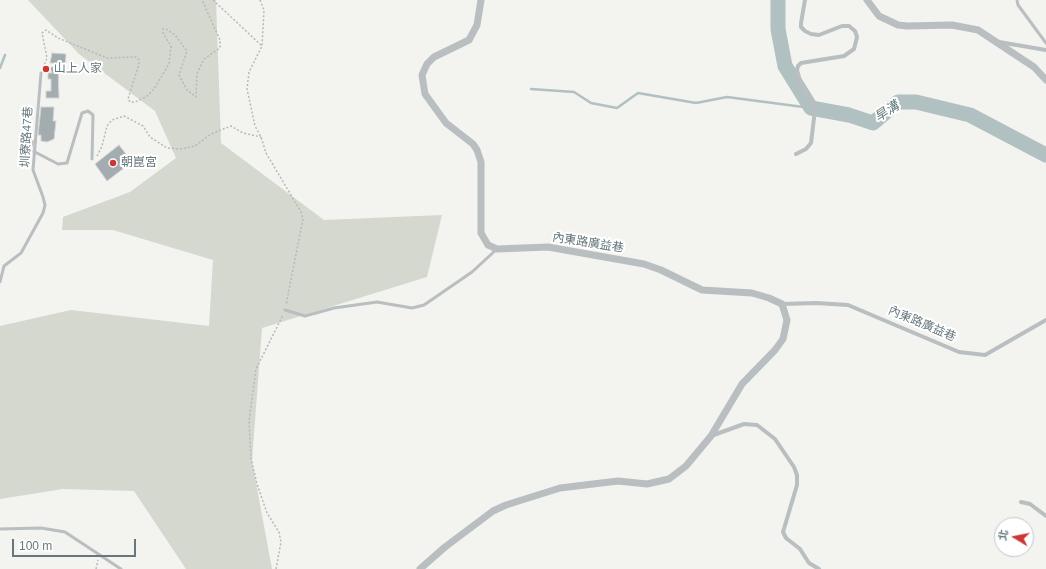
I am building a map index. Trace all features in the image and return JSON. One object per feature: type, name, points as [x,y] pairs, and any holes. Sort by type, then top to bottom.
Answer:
[{"type":"street","points":[[481,0],[477,25],[469,40],[434,57],[427,64],[422,74],[425,94],[446,123],[472,144],[477,150],[481,162],[482,233],[488,245],[497,249]]},
{"type":"street","points":[[796,154],[806,149],[811,143],[815,110],[800,81],[797,70],[798,66],[802,63],[844,56],[854,49],[856,37],[855,31],[849,26],[842,26],[819,35],[811,34],[805,31],[801,27],[805,0]]},
{"type":"street","points":[[866,0],[879,16],[898,25],[958,27],[978,30],[1034,67],[1046,80]]},
{"type":"street","points":[[994,41],[1046,50]]},
{"type":"street","name":"內東路廣益巷","points":[[497,249],[548,247],[644,264],[661,270],[702,290],[752,293],[782,304],[816,303],[848,305],[959,352],[985,355],[1046,320]]},
{"type":"street","points":[[420,569],[445,547],[493,512],[506,506],[560,488],[618,481],[647,484],[669,480],[686,466],[711,436],[742,384],[784,339],[787,320],[782,304]]},
{"type":"street","points":[[711,436],[744,424],[757,424],[775,440],[794,467],[797,475],[797,485],[783,532],[786,538],[800,549],[809,563],[819,569]]},
{"type":"street","points":[[1021,502],[1030,504],[1046,516]]},
{"type":"lane","points":[[1018,0],[1018,5],[1046,42]]},
{"type":"lane","name":"圳寮路47巷","points":[[0,282],[4,266],[21,253],[43,213],[43,197],[33,170],[33,151],[41,73]]},
{"type":"lane","points":[[33,151],[58,164],[67,163],[82,113],[88,112],[93,115],[92,159]]},
{"type":"lane","points":[[285,310],[305,316],[334,308],[377,302],[412,308],[424,305],[472,272],[497,249]]},
{"type":"lane","points":[[0,529],[42,528],[65,532],[121,569]]},
{"type":"path","points":[[41,73],[47,58],[42,33],[46,30],[58,38],[107,58],[138,58],[139,64],[128,99],[130,102],[135,102],[146,97],[154,89],[169,64],[171,46],[163,32],[166,29],[175,35],[187,51],[179,75],[187,90],[196,97],[197,74],[200,66],[204,59],[220,48],[220,40],[202,0]]},
{"type":"path","points":[[213,0],[262,46]]},
{"type":"path","points":[[260,0],[264,10],[262,46],[249,72],[247,89],[255,126],[261,137],[266,153],[301,212],[303,219],[285,310],[256,369],[249,421],[251,458],[257,484],[267,513],[279,532],[281,542],[276,569]]},
{"type":"path","points":[[92,159],[97,157],[100,152],[106,126],[112,120],[124,116],[143,126],[150,136],[167,148],[181,149],[195,146],[211,134],[232,126],[243,133],[261,137]]},
{"type":"path","points":[[96,569],[100,554]]},
{"type":"shaded area","points":[[28,0],[216,0],[221,143],[324,220],[442,215],[427,277],[262,328],[252,461],[272,569],[186,569],[134,491],[63,489],[0,499],[0,326],[71,310],[209,326],[213,260],[113,230],[62,230],[63,217],[130,192],[176,158],[155,111],[79,54]]},
{"type":"building","points":[[52,53],[66,54],[65,68],[58,67],[59,98],[46,98],[46,91],[51,91],[51,79],[48,79],[48,73],[52,73],[50,68],[54,66],[53,63],[50,63]]},
{"type":"building","points":[[41,107],[54,107],[53,121],[56,121],[54,139],[47,142],[41,141],[41,135],[38,135]]},
{"type":"building","points":[[24,139],[34,141],[33,147],[23,145]]},
{"type":"building","name":"朝崑宮","points":[[119,145],[132,162],[107,181],[95,164]]},
{"type":"waterway","name":"旱溝","points":[[778,0],[778,29],[785,66],[811,108],[849,115],[873,123],[898,102],[916,102],[970,115],[1046,155]]},
{"type":"waterway","points":[[0,68],[5,55]]},
{"type":"waterway","points":[[531,89],[574,92],[591,103],[617,108],[638,93],[696,103],[727,97],[811,108]]},
{"type":"place","name":"山上人家","points":[[46,69]]},
{"type":"place","name":"朝崑宮","points":[[113,163]]}]
